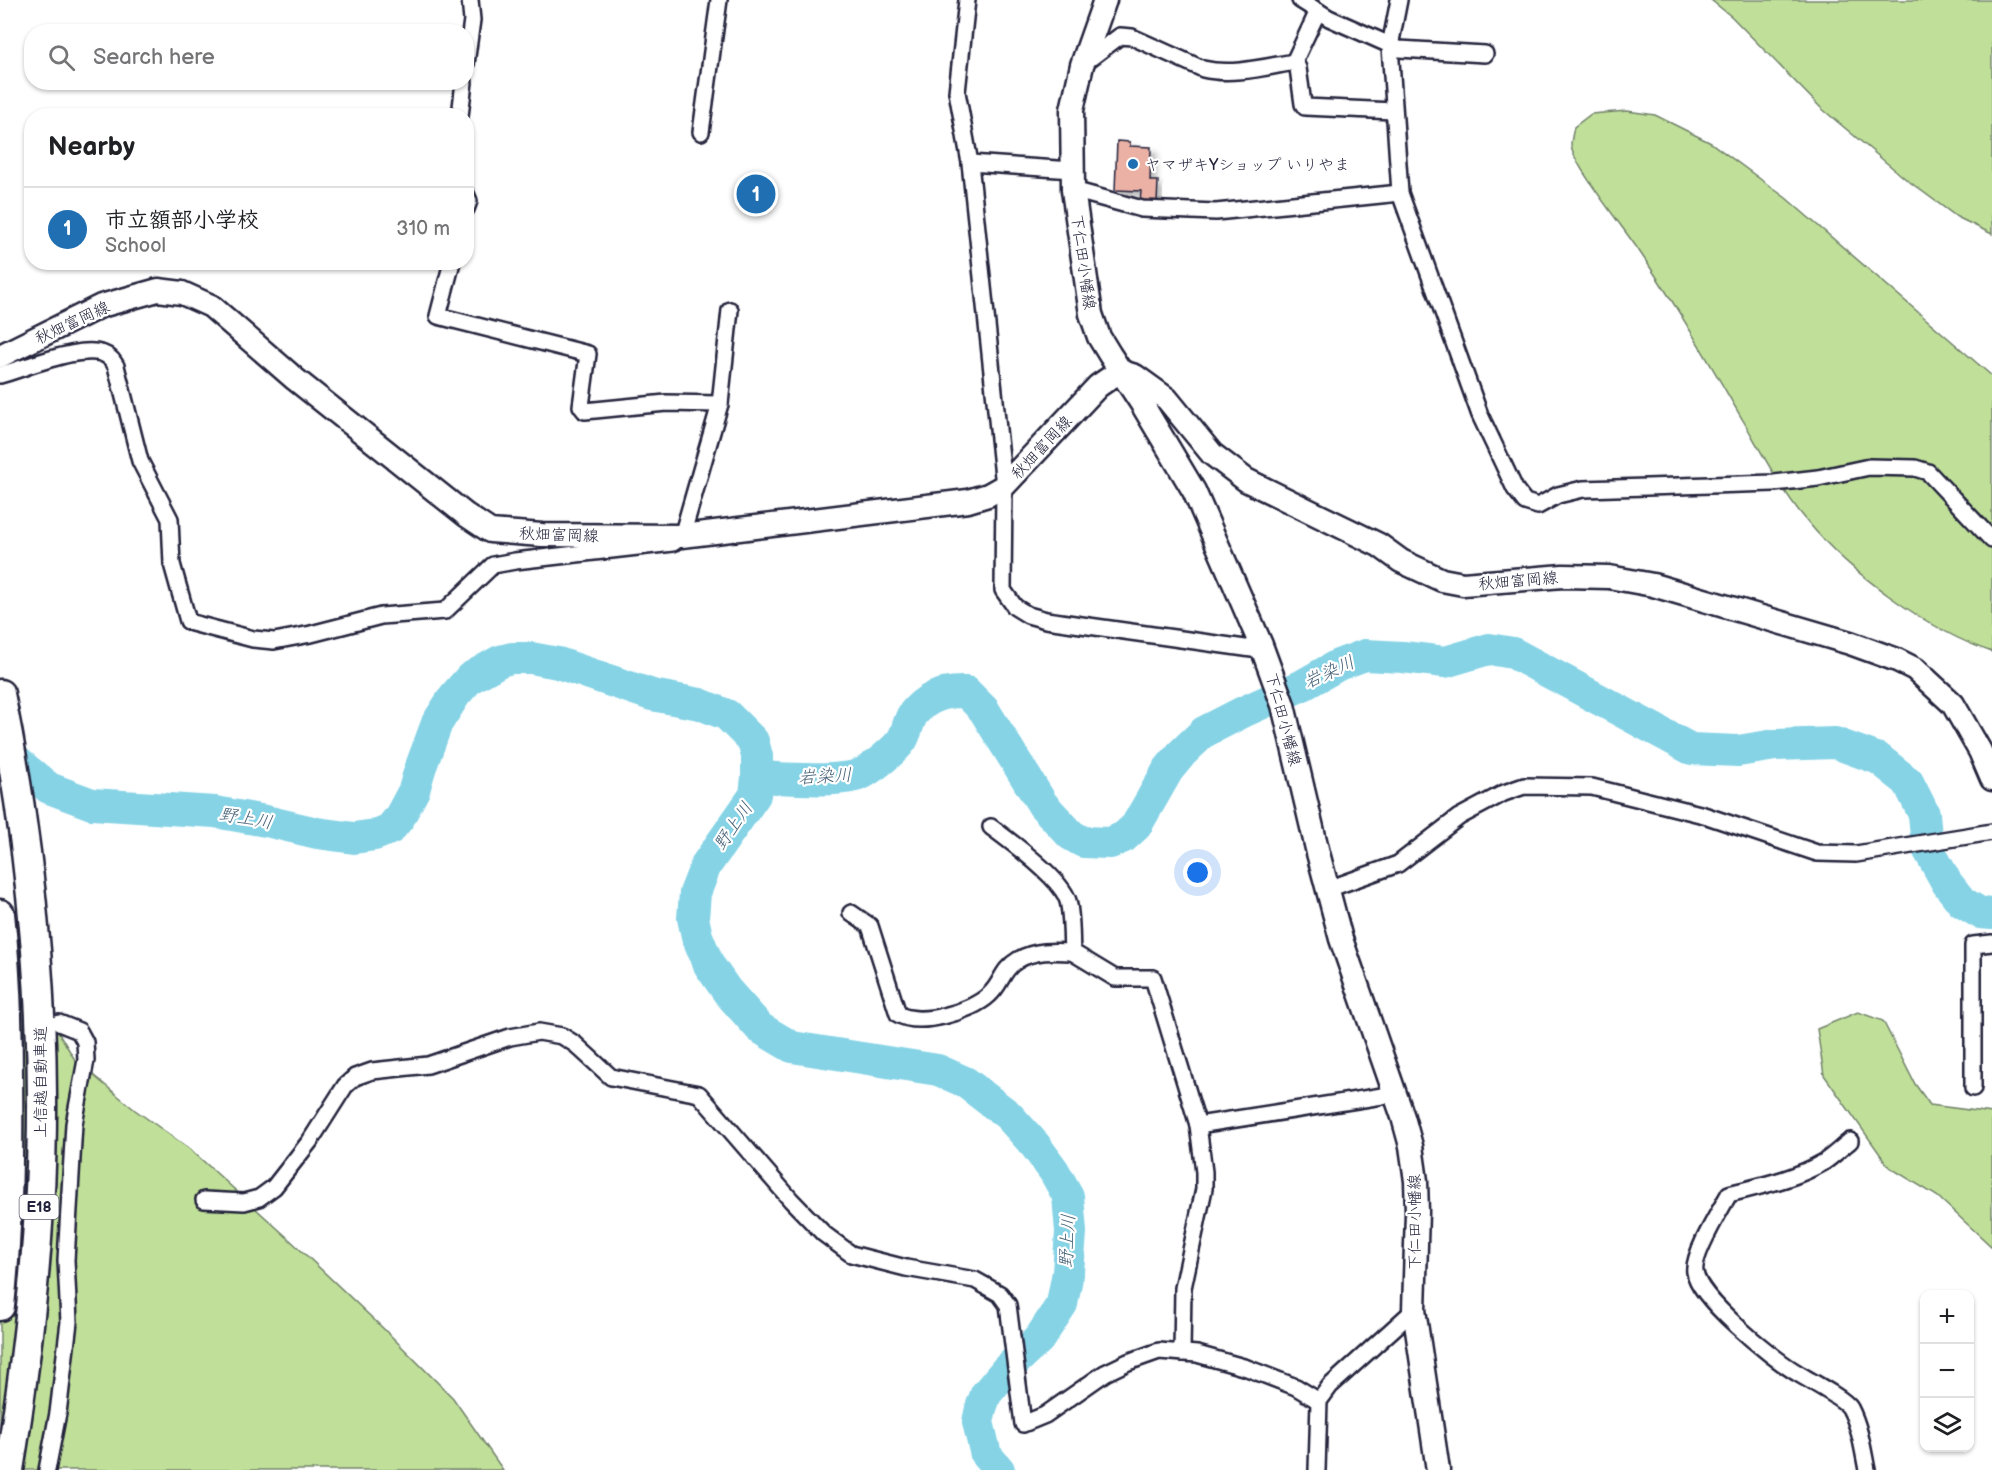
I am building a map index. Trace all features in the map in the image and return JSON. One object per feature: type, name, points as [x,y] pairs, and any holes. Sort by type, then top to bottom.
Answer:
[{"type":"highway","name":"上信越自動車道","points":[[0,694],[22,830],[35,942],[40,1021],[39,1207],[31,1313],[21,1399],[9,1470]]},
{"type":"highway","name":"上信越自動車道","points":[[0,914],[8,1031],[9,1118],[7,1207],[0,1306]]},
{"type":"main road","name":"下仁田小幡線","points":[[1105,0],[1082,64],[1072,110],[1073,180],[1090,314],[1099,337],[1194,491],[1262,645],[1283,705],[1341,939],[1411,1146],[1416,1181],[1417,1212],[1414,1310],[1438,1470]]},
{"type":"main road","name":"秋畑富岡線","points":[[0,356],[101,306],[158,290],[182,293],[211,306],[313,393],[466,515],[490,531],[542,535],[682,536],[968,501],[988,495],[1004,486],[1098,386],[1120,371],[1135,376],[1167,399],[1212,454],[1246,480],[1379,544],[1401,561],[1442,580],[1464,584],[1563,576],[1609,577],[1663,587],[1839,640],[1897,660],[1915,669],[1953,704],[1980,751],[1992,779]]},
{"type":"street","points":[[470,0],[471,24]]},
{"type":"street","points":[[701,132],[719,0]]},
{"type":"street","points":[[967,0],[957,92],[970,163],[995,382],[1004,486],[1003,590],[1015,607],[1028,615],[1046,620],[1252,649],[1262,645]]},
{"type":"street","points":[[1300,0],[1318,11],[1399,49],[1485,54]]},
{"type":"street","points":[[1399,0],[1390,46],[1400,193],[1480,416],[1515,489],[1526,502],[1538,506],[1558,495],[1583,489],[1774,483],[1818,478],[1869,467],[1915,468],[1928,472],[1992,540]]},
{"type":"street","points":[[1294,62],[1318,11]]},
{"type":"street","points":[[1082,64],[1120,36],[1132,37],[1203,69],[1215,72],[1294,62]]},
{"type":"street","points":[[1294,62],[1298,68],[1305,107],[1394,111]]},
{"type":"street","points":[[461,108],[463,90]]},
{"type":"street","points":[[970,163],[1073,180],[1142,209],[1216,212],[1400,193]]},
{"type":"street","points":[[450,270],[438,316],[588,354],[581,406],[585,411],[666,403],[720,404]]},
{"type":"street","points":[[0,375],[71,353],[94,351],[110,357],[116,366],[140,461],[170,519],[172,564],[189,621],[192,624],[253,639],[274,641],[381,616],[445,611],[493,565],[673,543],[682,536],[720,404],[730,310]]},
{"type":"street","points":[[1328,889],[1398,864],[1459,817],[1504,793],[1524,786],[1592,787],[1704,815],[1816,853],[1856,854],[1992,832]]},
{"type":"street","points":[[991,827],[1022,849],[1062,889],[1068,901],[1072,952]]},
{"type":"street","points":[[851,913],[870,926],[898,1014],[905,1018],[919,1019],[957,1013],[989,996],[1005,970],[1019,959],[1042,951],[1072,952],[1115,978],[1153,978],[1198,1125],[1204,1172],[1204,1188],[1183,1288],[1182,1353]]},
{"type":"street","points":[[1972,1088],[1973,945],[1992,942]]},
{"type":"street","points":[[47,1470],[58,1413],[69,1322],[66,1260],[74,1135],[86,1060],[85,1042],[79,1031],[59,1023]]},
{"type":"street","points":[[204,1200],[244,1202],[259,1198],[274,1187],[310,1141],[345,1086],[355,1077],[372,1071],[428,1065],[510,1037],[539,1032],[562,1036],[580,1048],[611,1077],[699,1094],[791,1200],[824,1234],[851,1254],[906,1268],[975,1280],[1000,1294],[1008,1305],[1023,1424],[1046,1415],[1105,1373],[1128,1362],[1160,1352],[1197,1354],[1247,1368],[1296,1387],[1319,1401]]},
{"type":"street","points":[[1198,1125],[1395,1094]]},
{"type":"street","points":[[1850,1141],[1825,1162],[1762,1186],[1729,1194],[1695,1262],[1695,1273],[1699,1284],[1715,1304],[1760,1346],[1791,1369],[1850,1406],[1862,1443],[1867,1470]]},
{"type":"street","points":[[1317,1470],[1319,1401],[1330,1386],[1414,1310]]},
{"type":"green space","points":[[1711,0],[1992,0],[1992,234],[1957,217],[1907,180],[1821,108],[1732,17]]},
{"type":"green space","points":[[1627,111],[1655,115],[1711,143],[1786,198],[1992,376],[1992,652],[1943,630],[1917,615],[1868,580],[1825,541],[1790,499],[1679,312],[1573,154],[1571,145],[1574,127],[1591,114]]},
{"type":"green space","points":[[0,955],[28,965],[54,1025],[75,1060],[135,1110],[191,1150],[388,1333],[453,1398],[503,1470],[0,1470]]},
{"type":"green space","points":[[1858,1012],[1883,1021],[1915,1084],[1930,1105],[1992,1113],[1992,1247],[1937,1196],[1889,1167],[1824,1075],[1817,1029]]},
{"type":"building","name":"ヤマザキYショップ いりやま","points":[[1117,141],[1130,142],[1130,146],[1151,147],[1150,181],[1158,181],[1157,203],[1140,202],[1141,191],[1115,190]]},
{"type":"waterway","name":"岩染川","points":[[757,777],[827,779],[863,773],[899,744],[913,714],[924,703],[943,694],[966,692],[984,710],[1043,805],[1071,835],[1083,842],[1110,843],[1124,837],[1136,826],[1168,770],[1182,753],[1204,732],[1243,712],[1303,685],[1338,665],[1365,655],[1445,662],[1489,649],[1513,653],[1691,749],[1738,751],[1775,745],[1835,743],[1879,759],[1908,782],[1924,814],[1927,847],[1947,883],[1962,902],[1980,913],[1992,914]]},
{"type":"waterway","name":"野上川","points":[[0,748],[49,788],[92,804],[215,812],[317,833],[354,838],[375,835],[390,829],[399,818],[414,790],[437,723],[455,695],[470,678],[500,661],[512,658],[531,658],[558,663],[652,695],[700,704],[727,715],[753,741],[757,756],[755,795],[706,865],[695,893],[693,918],[697,936],[709,965],[727,991],[760,1028],[792,1047],[938,1070],[965,1082],[1008,1115],[1035,1145],[1054,1171],[1068,1196],[1071,1232],[1068,1272],[1062,1304],[1039,1339],[1006,1370],[986,1394],[981,1408],[978,1422],[986,1455],[999,1470]]},
{"type":"place","name":"ヤマザキYショップ いりやま","points":[[1133,164]]},
{"type":"place","name":"市立額部小学校","points":[[756,194]]}]
